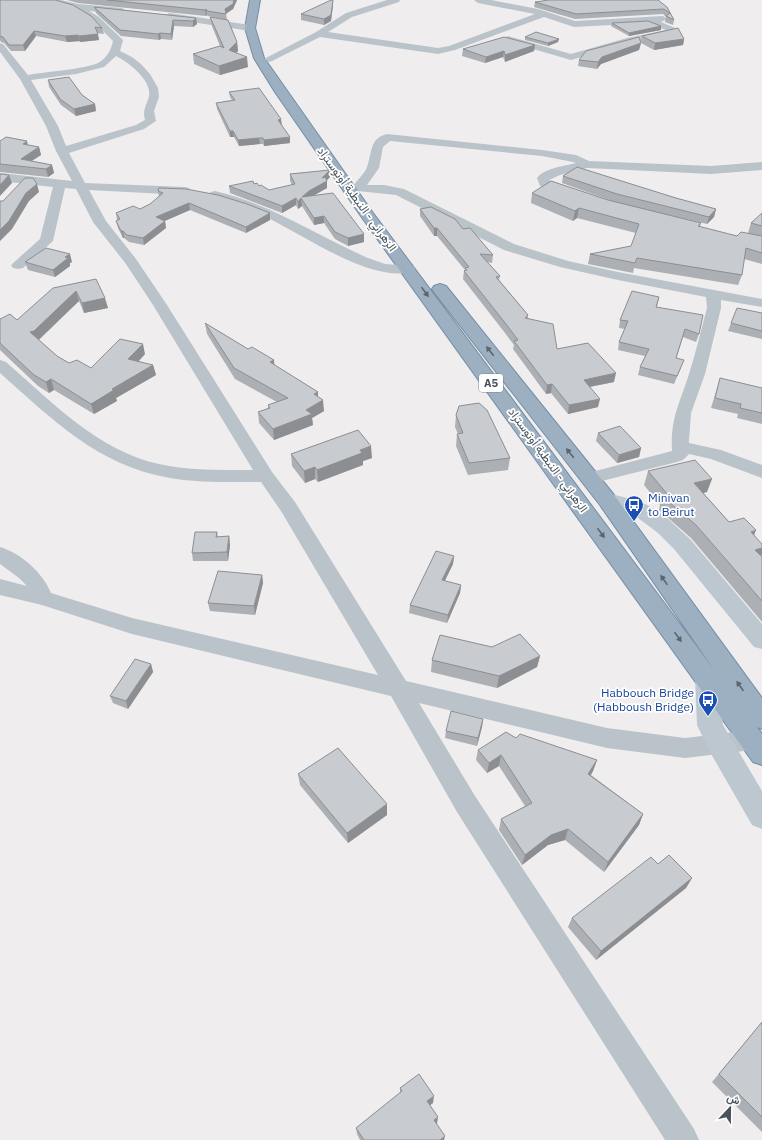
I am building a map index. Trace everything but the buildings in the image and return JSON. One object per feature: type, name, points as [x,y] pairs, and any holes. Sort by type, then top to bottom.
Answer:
[{"type":"highway","name":"الزهراني - النبطية أوتوستراد","points":[[255,0],[250,28],[260,58],[270,76],[361,191]]},
{"type":"highway","name":"الزهراني - النبطية أوتوستراد","points":[[264,0],[260,13],[260,28],[269,59],[361,191],[408,269],[707,676],[757,747]]},
{"type":"highway","name":"الزهراني - النبطية أوتوستراد","points":[[375,214],[607,500],[762,718]]},
{"type":"main road","points":[[607,500],[635,506],[653,517],[668,530],[682,544],[762,640]]},
{"type":"main road","points":[[707,676],[710,725],[718,744],[762,816]]},
{"type":"street","points":[[51,0],[78,7],[132,12]]},
{"type":"street","points":[[269,59],[318,34],[349,15],[396,0]]},
{"type":"street","points":[[478,0],[510,5],[574,24],[673,20]]},
{"type":"street","points":[[510,5],[538,2]]},
{"type":"street","points":[[25,78],[76,72],[101,65],[115,52],[118,40],[96,19],[78,7]]},
{"type":"street","points":[[318,34],[438,51],[452,48],[543,14]]},
{"type":"street","points":[[162,16],[250,28]]},
{"type":"street","points":[[488,34],[571,57],[630,40],[672,32],[672,30],[650,20]]},
{"type":"street","points":[[593,23],[630,40]]},
{"type":"street","points":[[0,46],[25,78],[52,126],[62,151],[100,222],[160,305],[266,476],[288,507],[466,804],[683,1140]]},
{"type":"street","points":[[62,151],[145,125],[151,121],[148,113],[154,96],[153,87],[143,71],[130,60],[115,52]]},
{"type":"street","points":[[361,191],[373,168],[377,146],[387,137],[542,153],[576,159],[587,164]]},
{"type":"street","points":[[582,197],[544,183],[543,180],[545,176],[587,164],[711,170],[762,166]]},
{"type":"street","points":[[0,177],[82,186],[202,193],[242,202],[285,221],[354,257],[376,266],[396,270],[408,269]]},
{"type":"street","points":[[15,190],[24,180]]},
{"type":"street","points":[[18,265],[46,241],[60,184]]},
{"type":"street","points":[[361,191],[384,189],[400,192],[510,247],[565,264],[618,276],[762,303]]},
{"type":"street","points":[[590,478],[677,456],[681,453],[682,447],[680,440],[683,413],[697,374],[714,308],[713,293]]},
{"type":"street","points":[[0,365],[81,434],[103,449],[123,459],[157,470],[188,474],[266,476]]},
{"type":"street","points":[[682,447],[715,454],[762,472]]},
{"type":"street","points":[[0,554],[30,575],[42,592],[43,598]]},
{"type":"street","points":[[0,587],[43,598],[132,626],[607,738],[685,748],[718,744],[757,747]]},
{"type":"place","name":"Minivan to Beirut","points":[[634,522]]},
{"type":"place","name":"Habbouch Bridge (Habboush Bridge)","points":[[708,717]]}]
